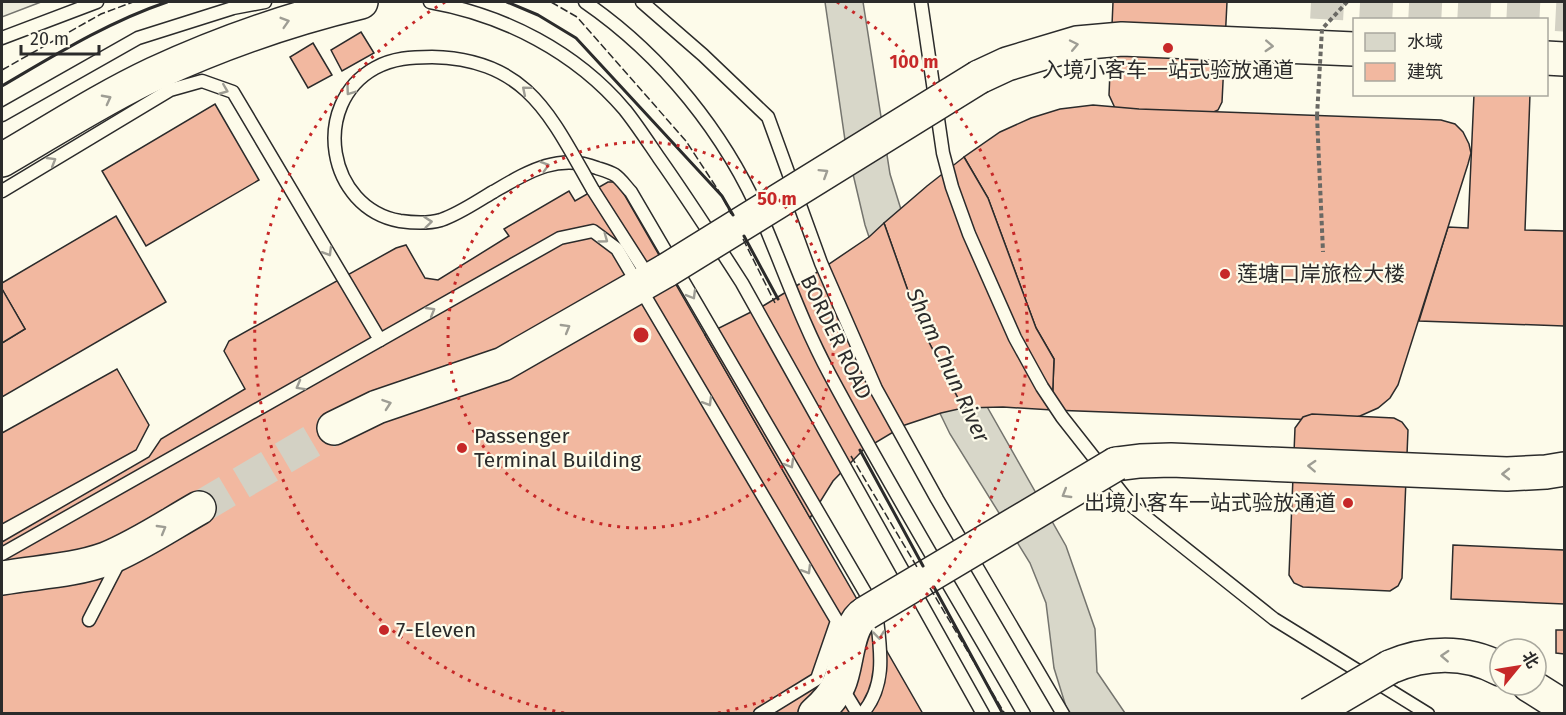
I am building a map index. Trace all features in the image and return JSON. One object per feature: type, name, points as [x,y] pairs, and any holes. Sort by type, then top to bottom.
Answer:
[{"type":"highway","points":[[2,160],[152,75],[280,23],[362,2]]},
{"type":"highway","points":[[334,428],[377,407],[503,363],[659,275],[979,77],[1006,64],[1077,43],[1122,39],[1353,49]]},
{"type":"highway","points":[[1548,58],[1564,59]]},
{"type":"highway","points":[[815,714],[826,704],[840,683],[855,623],[866,614],[1116,464],[1171,460],[1508,474],[1564,469]]},
{"type":"highway","points":[[2,578],[82,566],[124,551],[199,508]]},
{"type":"highway","points":[[1310,714],[1390,667],[1410,658],[1431,655],[1473,659],[1488,665]]},
{"type":"highway","points":[[1548,697],[1564,707]]},
{"type":"lane","points":[[2,38],[97,2]]},
{"type":"lane","points":[[2,115],[138,38],[233,8],[265,2]]},
{"type":"lane","points":[[430,2],[458,7],[505,23],[560,52],[591,77],[625,110],[699,215],[742,283],[983,714]]},
{"type":"lane","name":"BORDER ROAD","points":[[585,2],[620,27],[650,56],[696,109],[725,150],[762,220],[792,295],[828,373],[1024,714]]},
{"type":"lane","points":[[642,2],[703,55],[768,117],[821,263],[876,389],[937,499],[1063,714]]},
{"type":"lane","points":[[921,2],[943,153],[952,187],[969,234],[1010,327],[1042,387],[1062,417],[1132,506],[1274,619],[1428,714]]},
{"type":"lane","points":[[659,275],[593,190],[551,118],[539,102],[526,89],[496,70],[459,59],[402,58],[374,68],[352,87],[338,113],[334,128],[334,149],[339,170],[346,184],[367,207],[380,215],[394,220],[425,223],[440,220],[455,214],[530,171],[546,165],[573,162],[587,164],[615,176],[631,192],[876,611],[882,663],[873,701],[860,714],[840,683]]},
{"type":"lane","points":[[2,191],[170,90],[202,81],[233,92],[380,340]]},
{"type":"lane","points":[[2,554],[560,238],[593,231],[617,249],[837,621],[817,679],[760,714]]},
{"type":"lane","points":[[89,620],[124,551]]},
{"type":"path","points":[[1323,252],[1317,116],[1322,29],[1347,2]]},
{"type":"shaded area","points":[[2,2],[41,2],[2,17]]},
{"type":"water","name":"Sham Chun River","points":[[825,2],[863,2],[890,174],[917,261],[956,352],[1066,546],[1095,629],[1097,672],[1125,713],[1071,713],[1067,710],[1054,668],[1046,603],[1030,563],[950,434],[902,335],[865,225],[845,140]]},
{"type":"building","name":"入境小客车一站式验放通道","points":[[1113,2],[1227,2],[1222,102],[1218,110],[1205,116],[1123,112],[1115,108],[1109,95]]},
{"type":"building","points":[[361,32],[374,53],[342,71],[331,50]]},
{"type":"building","points":[[313,43],[332,75],[308,88],[290,57]]},
{"type":"building","points":[[1474,96],[1530,96],[1525,230],[1564,231],[1564,326],[1419,321],[1448,227],[1468,228]]},
{"type":"building","points":[[215,104],[259,180],[146,246],[102,171]]},
{"type":"building","name":"莲塘口岸旅检大楼","points":[[1093,105],[1139,109],[1441,120],[1455,124],[1463,132],[1471,153],[1398,385],[1390,398],[1378,408],[1344,421],[1052,410],[1054,359],[1036,328],[988,198],[964,157],[1000,132],[1031,118],[1060,109]]},
{"type":"building","points":[[964,157],[988,198],[1036,328],[1054,359],[1052,410],[1003,407],[963,408],[920,325],[884,223]]},
{"type":"building","name":"Passenger Terminal Building","points":[[608,182],[617,182],[923,714],[2,714],[2,542],[149,457],[161,439],[245,389],[224,351],[229,341],[396,248],[406,245],[425,278],[438,280],[509,236],[504,229],[569,191],[575,201]]},
{"type":"building","points":[[116,216],[166,302],[2,397],[2,343],[25,329],[2,289],[2,283]]},
{"type":"building","points":[[884,223],[920,325],[963,408],[905,425],[863,450],[833,481],[810,518],[705,335],[763,306],[801,283],[869,237]]},
{"type":"building","points":[[2,289],[25,329],[2,343]]},
{"type":"building","points":[[117,369],[149,425],[136,450],[2,524],[2,433]]},
{"type":"building","name":"出境小客车一站式验放通道","points":[[1312,414],[1394,418],[1402,422],[1408,430],[1402,578],[1398,586],[1390,591],[1303,587],[1294,583],[1289,575],[1295,428],[1303,417]]},
{"type":"building","points":[[1453,545],[1564,550],[1564,604],[1451,599]]},
{"type":"building","points":[[1556,630],[1564,630],[1564,654],[1556,653]]},
{"type":"tunnel","points":[[1311,2],[1564,15]]},
{"type":"tunnel","points":[[199,508],[334,428]]},
{"type":"fence","points":[[2,70],[101,14],[133,2]]},
{"type":"fence","points":[[551,2],[577,17],[686,141],[731,214]]},
{"type":"fence","points":[[743,239],[775,303]]},
{"type":"fence","points":[[851,456],[917,567]]},
{"type":"fence","points":[[930,588],[1005,714]]},
{"type":"wall","points":[[2,86],[103,29],[167,2]]},
{"type":"wall","points":[[507,2],[538,15],[576,38],[722,196],[733,215]]},
{"type":"wall","points":[[744,236],[778,299]]},
{"type":"wall","points":[[860,450],[923,566]]},
{"type":"wall","points":[[934,587],[1003,714]]},
{"type":"place","name":"入境小客车一站式验放通道","points":[[1168,48]]},
{"type":"place","name":"莲塘口岸旅检大楼","points":[[1225,274]]},
{"type":"place","name":"Passenger Terminal Building","points":[[462,448]]},
{"type":"place","name":"出境小客车一站式验放通道","points":[[1348,503]]},
{"type":"place","name":"7-Eleven","points":[[384,630]]}]
